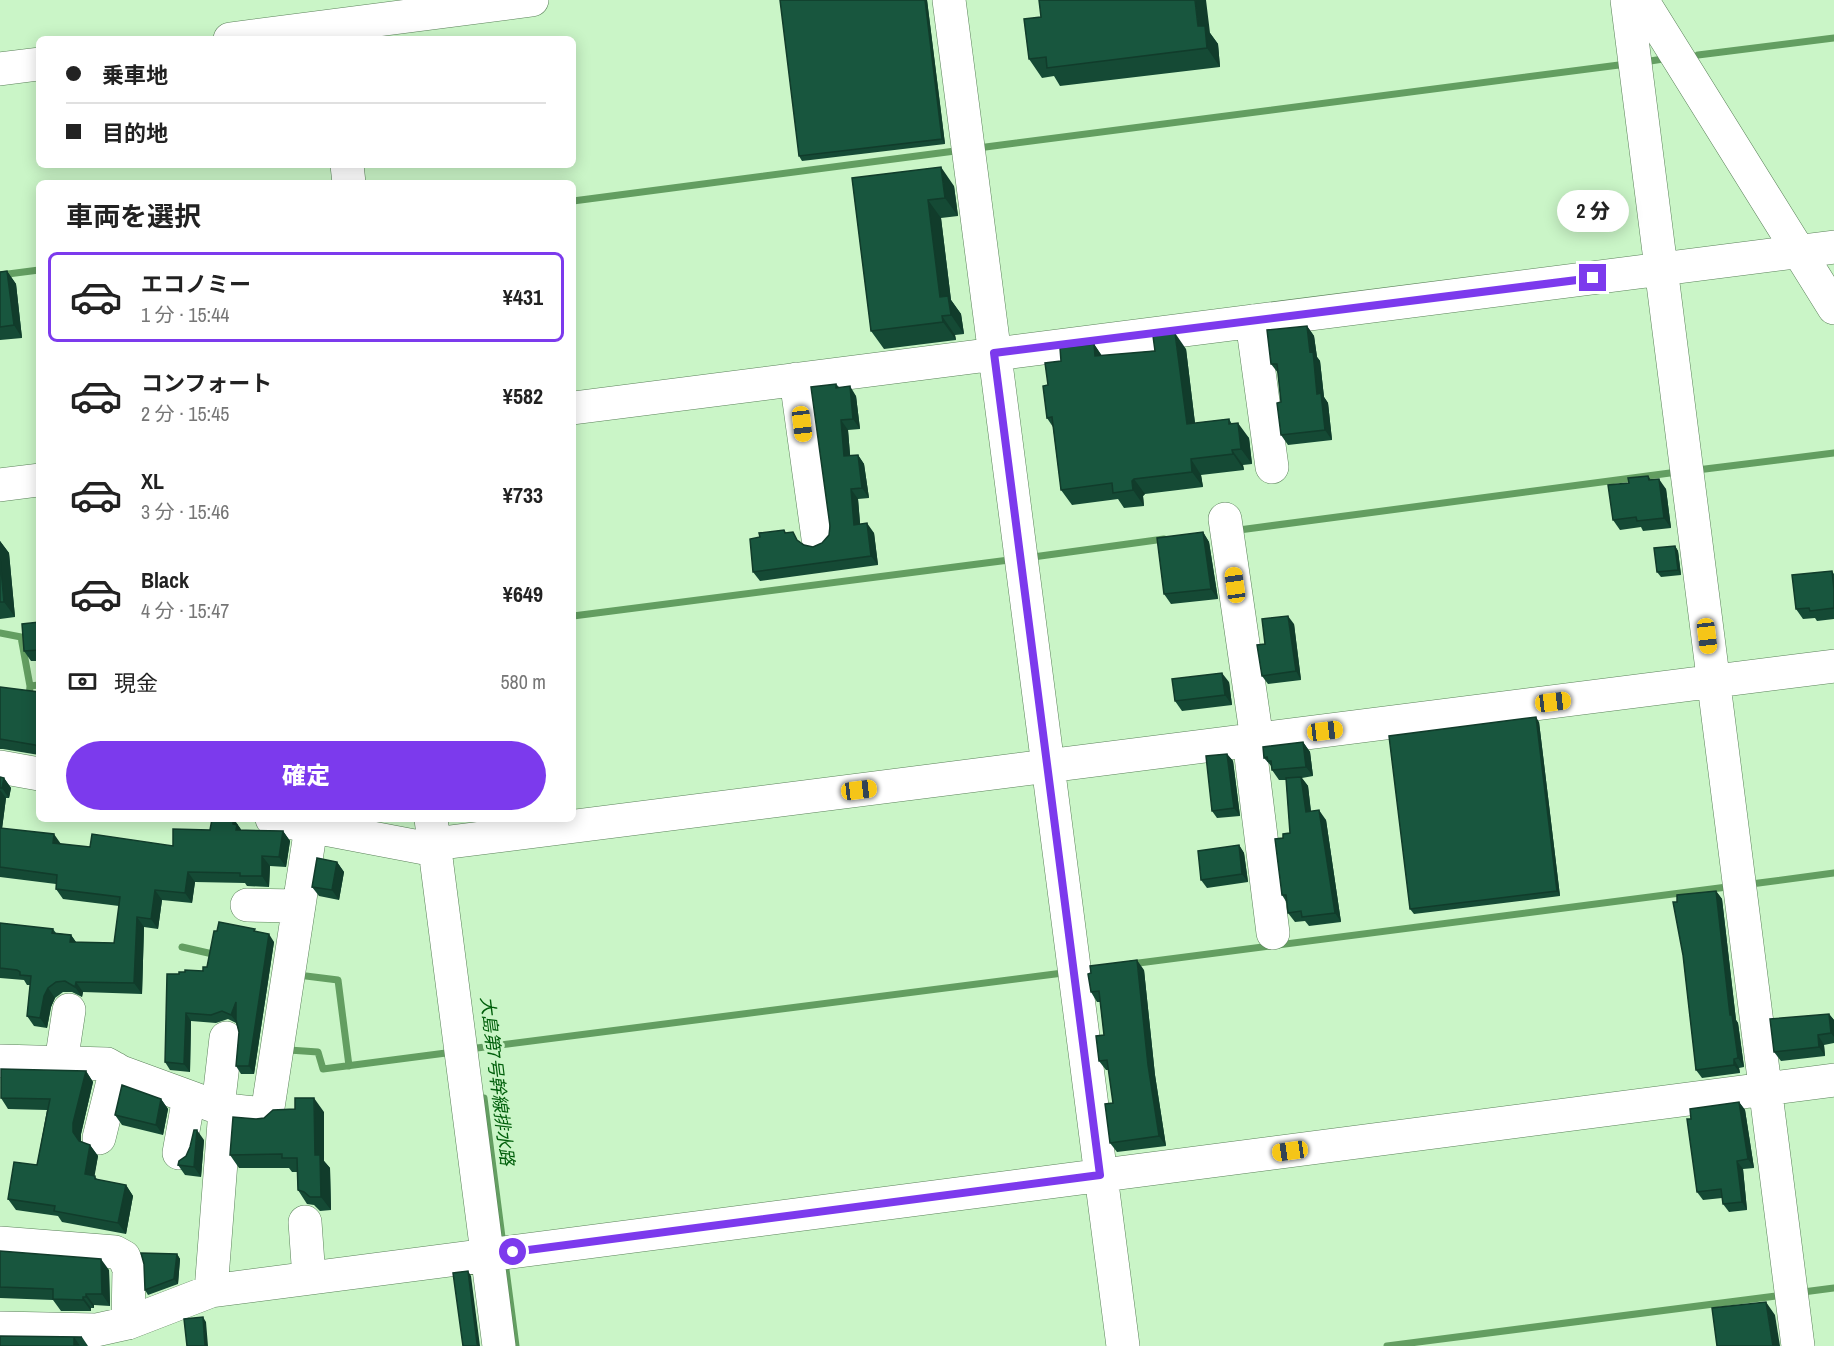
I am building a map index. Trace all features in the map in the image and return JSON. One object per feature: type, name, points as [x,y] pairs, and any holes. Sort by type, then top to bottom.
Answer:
[{"type":"street","points":[[247,36],[328,22],[532,0]]},
{"type":"street","points":[[949,0],[1123,1346]]},
{"type":"street","points":[[1627,0],[1798,1346]]},
{"type":"street","points":[[1642,0],[1834,308]]},
{"type":"street","points":[[0,69],[36,64]]},
{"type":"street","points":[[576,408],[1834,247]]},
{"type":"street","points":[[1252,321],[1272,467]]},
{"type":"street","points":[[796,379],[818,538]]},
{"type":"street","points":[[0,485],[36,480]]},
{"type":"street","points":[[1225,519],[1253,740],[1273,933]]},
{"type":"street","points":[[289,822],[440,839],[1047,766],[1834,666]]},
{"type":"street","points":[[0,767],[36,773]]},
{"type":"street","points":[[0,1061],[107,1064],[211,1105],[267,1114],[311,826]]},
{"type":"street","points":[[440,839],[499,1253],[499,1346]]},
{"type":"street","points":[[247,905],[299,906]]},
{"type":"street","points":[[61,1063],[69,1010]]},
{"type":"street","points":[[211,1291],[211,1105],[226,1038]]},
{"type":"street","points":[[99,1138],[116,1069]]},
{"type":"street","points":[[0,1328],[96,1330],[128,1323],[211,1291],[1834,1080]]},
{"type":"street","points":[[179,1153],[211,1105]]},
{"type":"street","points":[[305,1222],[309,1278]]},
{"type":"street","points":[[0,1243],[115,1252],[124,1257],[129,1269],[128,1323]]},
{"type":"building","points":[[780,0],[925,0],[942,139],[799,156]]},
{"type":"building","points":[[1039,0],[1195,0],[1198,26],[1205,26],[1207,48],[1047,68],[1046,57],[1029,59],[1024,19],[1041,17]]},
{"type":"building","points":[[941,167],[945,198],[928,200],[940,297],[948,296],[951,315],[942,316],[943,322],[871,331],[852,178]]},
{"type":"building","points":[[7,271],[14,325],[0,327],[0,272]]},
{"type":"building","points":[[1307,326],[1310,352],[1313,351],[1317,394],[1321,393],[1325,430],[1281,435],[1277,403],[1281,402],[1277,364],[1271,364],[1267,330]]},
{"type":"building","points":[[1175,333],[1187,424],[1229,419],[1229,424],[1238,423],[1241,449],[1232,450],[1233,454],[1191,459],[1192,472],[1134,479],[1132,481],[1133,490],[1113,493],[1112,483],[1061,490],[1052,417],[1047,418],[1043,386],[1048,385],[1045,363],[1061,361],[1060,348],[1094,344],[1095,356],[1155,351],[1153,336]]},
{"type":"building","points":[[836,384],[836,388],[850,386],[853,419],[841,420],[844,456],[858,455],[862,488],[851,489],[854,525],[867,523],[871,556],[753,572],[750,539],[760,537],[759,533],[784,530],[785,533],[793,532],[797,540],[813,547],[822,543],[829,535],[830,526],[811,387]]},
{"type":"building","points":[[1648,476],[1649,480],[1659,479],[1664,518],[1637,521],[1636,517],[1613,520],[1608,485],[1629,483],[1628,478]]},
{"type":"building","points":[[1203,532],[1211,589],[1164,594],[1157,538]]},
{"type":"building","points":[[1675,546],[1678,570],[1657,572],[1654,548]]},
{"type":"building","points":[[0,558],[4,602],[0,602]]},
{"type":"building","points":[[1832,571],[1834,608],[1810,611],[1809,608],[1796,609],[1792,575]]},
{"type":"building","points":[[1288,616],[1296,671],[1262,676],[1257,645],[1265,644],[1262,619]]},
{"type":"building","points":[[36,622],[36,650],[24,651],[22,624]]},
{"type":"building","points":[[1222,673],[1225,695],[1175,701],[1172,679]]},
{"type":"building","points":[[0,687],[36,692],[36,746],[0,739]]},
{"type":"building","points":[[1536,717],[1557,891],[1410,909],[1389,736]]},
{"type":"building","points":[[1303,742],[1306,767],[1272,770],[1271,761],[1268,761],[1267,757],[1264,758],[1263,747]]},
{"type":"building","points":[[1227,754],[1234,808],[1212,811],[1206,756]]},
{"type":"building","points":[[0,777],[4,778],[2,788],[0,788]]},
{"type":"building","points":[[1301,777],[1306,812],[1319,810],[1335,913],[1302,917],[1301,911],[1288,913],[1286,895],[1282,895],[1275,839],[1283,838],[1283,834],[1290,833],[1286,778]]},
{"type":"building","points":[[211,822],[233,822],[237,825],[236,830],[283,831],[279,857],[262,856],[262,876],[240,876],[240,873],[188,872],[185,893],[155,890],[151,919],[137,917],[134,983],[76,982],[75,987],[65,981],[56,982],[48,988],[44,996],[40,1018],[27,1016],[31,976],[20,975],[17,970],[0,968],[0,923],[53,929],[52,933],[71,935],[70,942],[114,943],[120,897],[56,889],[57,875],[0,867],[0,828],[54,834],[53,843],[90,847],[92,834],[173,846],[173,829],[210,830]]},
{"type":"building","points":[[1239,845],[1242,874],[1201,880],[1198,851]]},
{"type":"building","points":[[317,858],[337,862],[332,890],[312,887]]},
{"type":"building","points":[[1716,891],[1730,1015],[1732,1015],[1738,1058],[1734,1059],[1734,1065],[1696,1070],[1683,955],[1673,902],[1677,902],[1677,895]]},
{"type":"building","points":[[219,922],[269,934],[249,1066],[236,1066],[239,1032],[236,1002],[231,1015],[222,1011],[211,1015],[186,1013],[184,1064],[165,1062],[167,974],[179,974],[185,970],[203,971],[203,967],[207,967],[214,931],[217,931]]},
{"type":"building","points":[[1137,960],[1148,1065],[1159,1136],[1110,1143],[1105,1104],[1113,1103],[1107,1060],[1099,1061],[1096,1036],[1104,1035],[1099,991],[1091,992],[1088,974],[1091,973],[1090,966]]},
{"type":"building","points":[[1829,1014],[1831,1033],[1818,1035],[1819,1047],[1774,1052],[1770,1019]]},
{"type":"building","points":[[1,1069],[86,1071],[73,1123],[73,1132],[79,1141],[90,1145],[85,1174],[95,1176],[95,1179],[126,1185],[118,1223],[54,1211],[55,1206],[8,1199],[14,1162],[37,1165],[50,1099],[1,1098]]},
{"type":"building","points":[[122,1085],[161,1099],[156,1125],[115,1115]]},
{"type":"building","points":[[295,1098],[314,1098],[315,1155],[320,1155],[321,1197],[310,1197],[298,1190],[297,1158],[282,1158],[282,1154],[230,1155],[233,1117],[264,1118],[273,1110],[295,1109]]},
{"type":"building","points":[[1739,1102],[1748,1159],[1737,1161],[1742,1202],[1723,1204],[1721,1189],[1697,1192],[1687,1119],[1691,1119],[1690,1109]]},
{"type":"building","points":[[194,1130],[197,1130],[194,1167],[178,1165],[179,1161],[186,1156]]},
{"type":"building","points":[[0,1251],[101,1259],[102,1294],[86,1294],[83,1300],[53,1299],[53,1289],[0,1287]]},
{"type":"building","points":[[141,1253],[177,1254],[174,1279],[145,1290],[144,1264]]},
{"type":"building","points":[[468,1271],[478,1346],[463,1346],[453,1273]]},
{"type":"building","points":[[1766,1302],[1773,1346],[1717,1346],[1712,1308]]},
{"type":"building","points":[[203,1317],[205,1346],[187,1346],[184,1319]]},
{"type":"building","points":[[0,1336],[82,1337],[74,1337],[74,1346],[0,1346]]},
{"type":"waterway","points":[[1698,55],[1834,38]]},
{"type":"waterway","points":[[1644,62],[1663,59]]},
{"type":"waterway","points":[[978,148],[1619,65]]},
{"type":"waterway","points":[[576,201],[955,151]]},
{"type":"waterway","points":[[0,275],[36,270]]},
{"type":"waterway","points":[[1697,470],[1834,453]]},
{"type":"waterway","points":[[1239,530],[1670,473]]},
{"type":"waterway","points":[[1033,557],[1164,539]]},
{"type":"waterway","points":[[576,616],[1009,560]]},
{"type":"waterway","points":[[0,633],[21,637],[30,686],[36,685]]},
{"type":"waterway","points":[[29,699],[30,686]]},
{"type":"waterway","points":[[1751,884],[1834,873]]},
{"type":"waterway","points":[[1131,964],[1727,887]]},
{"type":"waterway","points":[[182,947],[217,955]]},
{"type":"waterway","points":[[477,1048],[1063,973]]},
{"type":"waterway","points":[[298,975],[338,980],[349,1066]]},
{"type":"waterway","points":[[289,1050],[318,1052],[323,1069],[446,1053]]},
{"type":"waterway","name":"大島第7号幹線排水路","points":[[484,1098],[503,1245]]},
{"type":"waterway","name":"大島第7号幹線排水路","points":[[505,1262],[516,1346]]},
{"type":"waterway","points":[[1803,1292],[1834,1288]]},
{"type":"waterway","points":[[1387,1346],[1776,1296]]},
{"type":"route","points":[[513,1252],[1100,1175],[994,353],[1593,278]]}]
